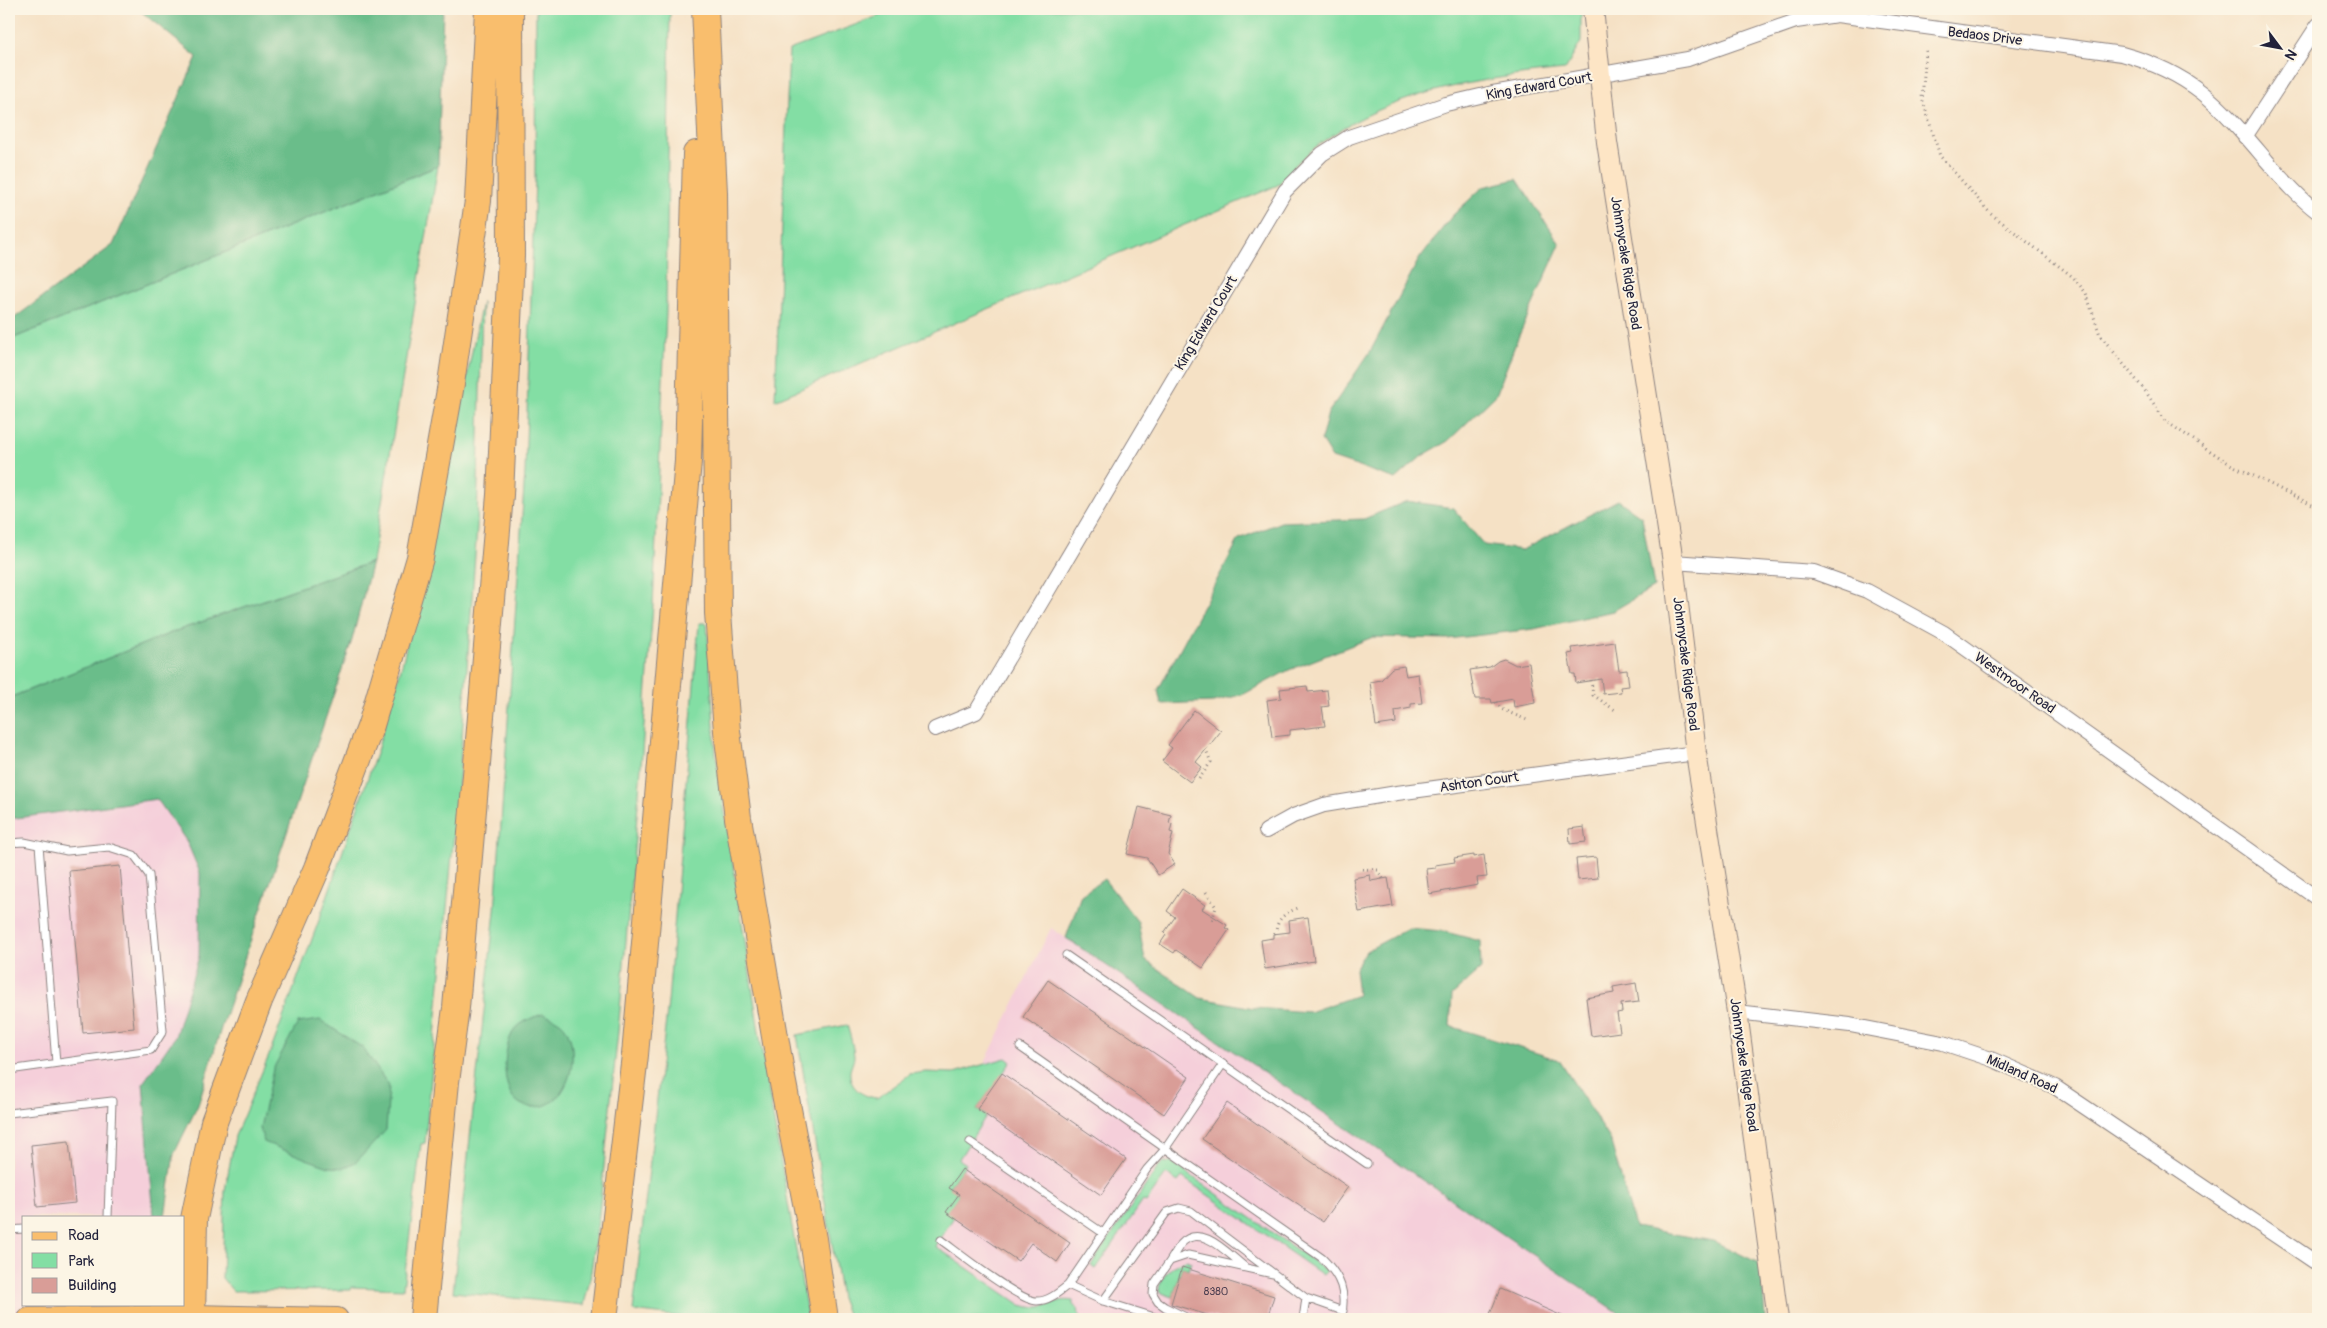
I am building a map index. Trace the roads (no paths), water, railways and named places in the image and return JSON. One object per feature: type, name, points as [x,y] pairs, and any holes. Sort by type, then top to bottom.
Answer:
[{"type":"highway","points":[[192,1317],[194,1219],[214,1122],[260,1001],[317,868],[371,725],[420,558],[450,390],[478,201],[488,9]]},
{"type":"highway","points":[[423,1319],[446,1082],[456,1008],[500,495],[511,256],[510,9]]},
{"type":"highway","points":[[604,1319],[635,1055],[688,461],[698,9]]},
{"type":"highway","points":[[705,9],[714,193],[718,613],[727,731],[738,818],[782,1078],[813,1238],[824,1319]]},
{"type":"main road","name":"Johnnycake Ridge Road","points":[[1593,9],[1607,142],[1673,562],[1696,753],[1737,1012],[1778,1319]]},
{"type":"main road","points":[[29,1319],[106,1314],[337,1319]]},
{"type":"street","name":"Bedaos Drive","points":[[1599,75],[1688,59],[1815,16],[1837,16],[2122,54],[2152,62],[2184,78],[2206,94],[2229,117],[2282,178],[2318,212]]},
{"type":"street","points":[[2245,137],[2318,24]]},
{"type":"street","name":"King Edward Court","points":[[935,729],[976,712],[1266,222],[1285,191],[1304,170],[1322,154],[1349,137],[1446,104],[1493,92],[1599,75]]},
{"type":"street","name":"Westmoor Road","points":[[1673,562],[1814,572],[1867,591],[1944,633],[2318,899]]},
{"type":"street","name":"Ashton Court","points":[[1266,831],[1293,816],[1334,804],[1396,793],[1696,753]]},
{"type":"street","name":"Midland Road","points":[[1737,1012],[1850,1025],[1943,1043],[2019,1071],[2055,1087],[2318,1264]]},
{"type":"lane","points":[[9,844],[24,842],[67,851],[109,847],[134,855],[149,875],[163,1031],[151,1050],[9,1070]]},
{"type":"lane","points":[[39,845],[56,1063]]},
{"type":"lane","points":[[1066,955],[1367,1164]]},
{"type":"lane","points":[[1020,1047],[1322,1258],[1335,1272],[1342,1287],[1343,1311],[1341,1319]]},
{"type":"lane","points":[[941,1240],[1021,1296],[1037,1301],[1053,1296],[1068,1284],[1147,1169],[1165,1149],[1223,1064]]},
{"type":"lane","points":[[9,1114],[112,1101],[108,1216]]},
{"type":"lane","points":[[970,1142],[1103,1233]]},
{"type":"lane","points":[[1103,1301],[1167,1212],[1178,1208],[1191,1211],[1306,1298],[1343,1311]]},
{"type":"lane","points":[[9,1230],[22,1229]]},
{"type":"lane","points":[[1190,1319],[1165,1307],[1158,1302],[1153,1294],[1154,1284],[1182,1243],[1190,1237],[1198,1235],[1206,1237],[1247,1268]]},
{"type":"lane","points":[[1170,1261],[1188,1255],[1276,1275]]},
{"type":"lane","points":[[1068,1284],[1103,1301],[1161,1319]]},
{"type":"lane","points":[[1303,1319],[1306,1298]]}]
